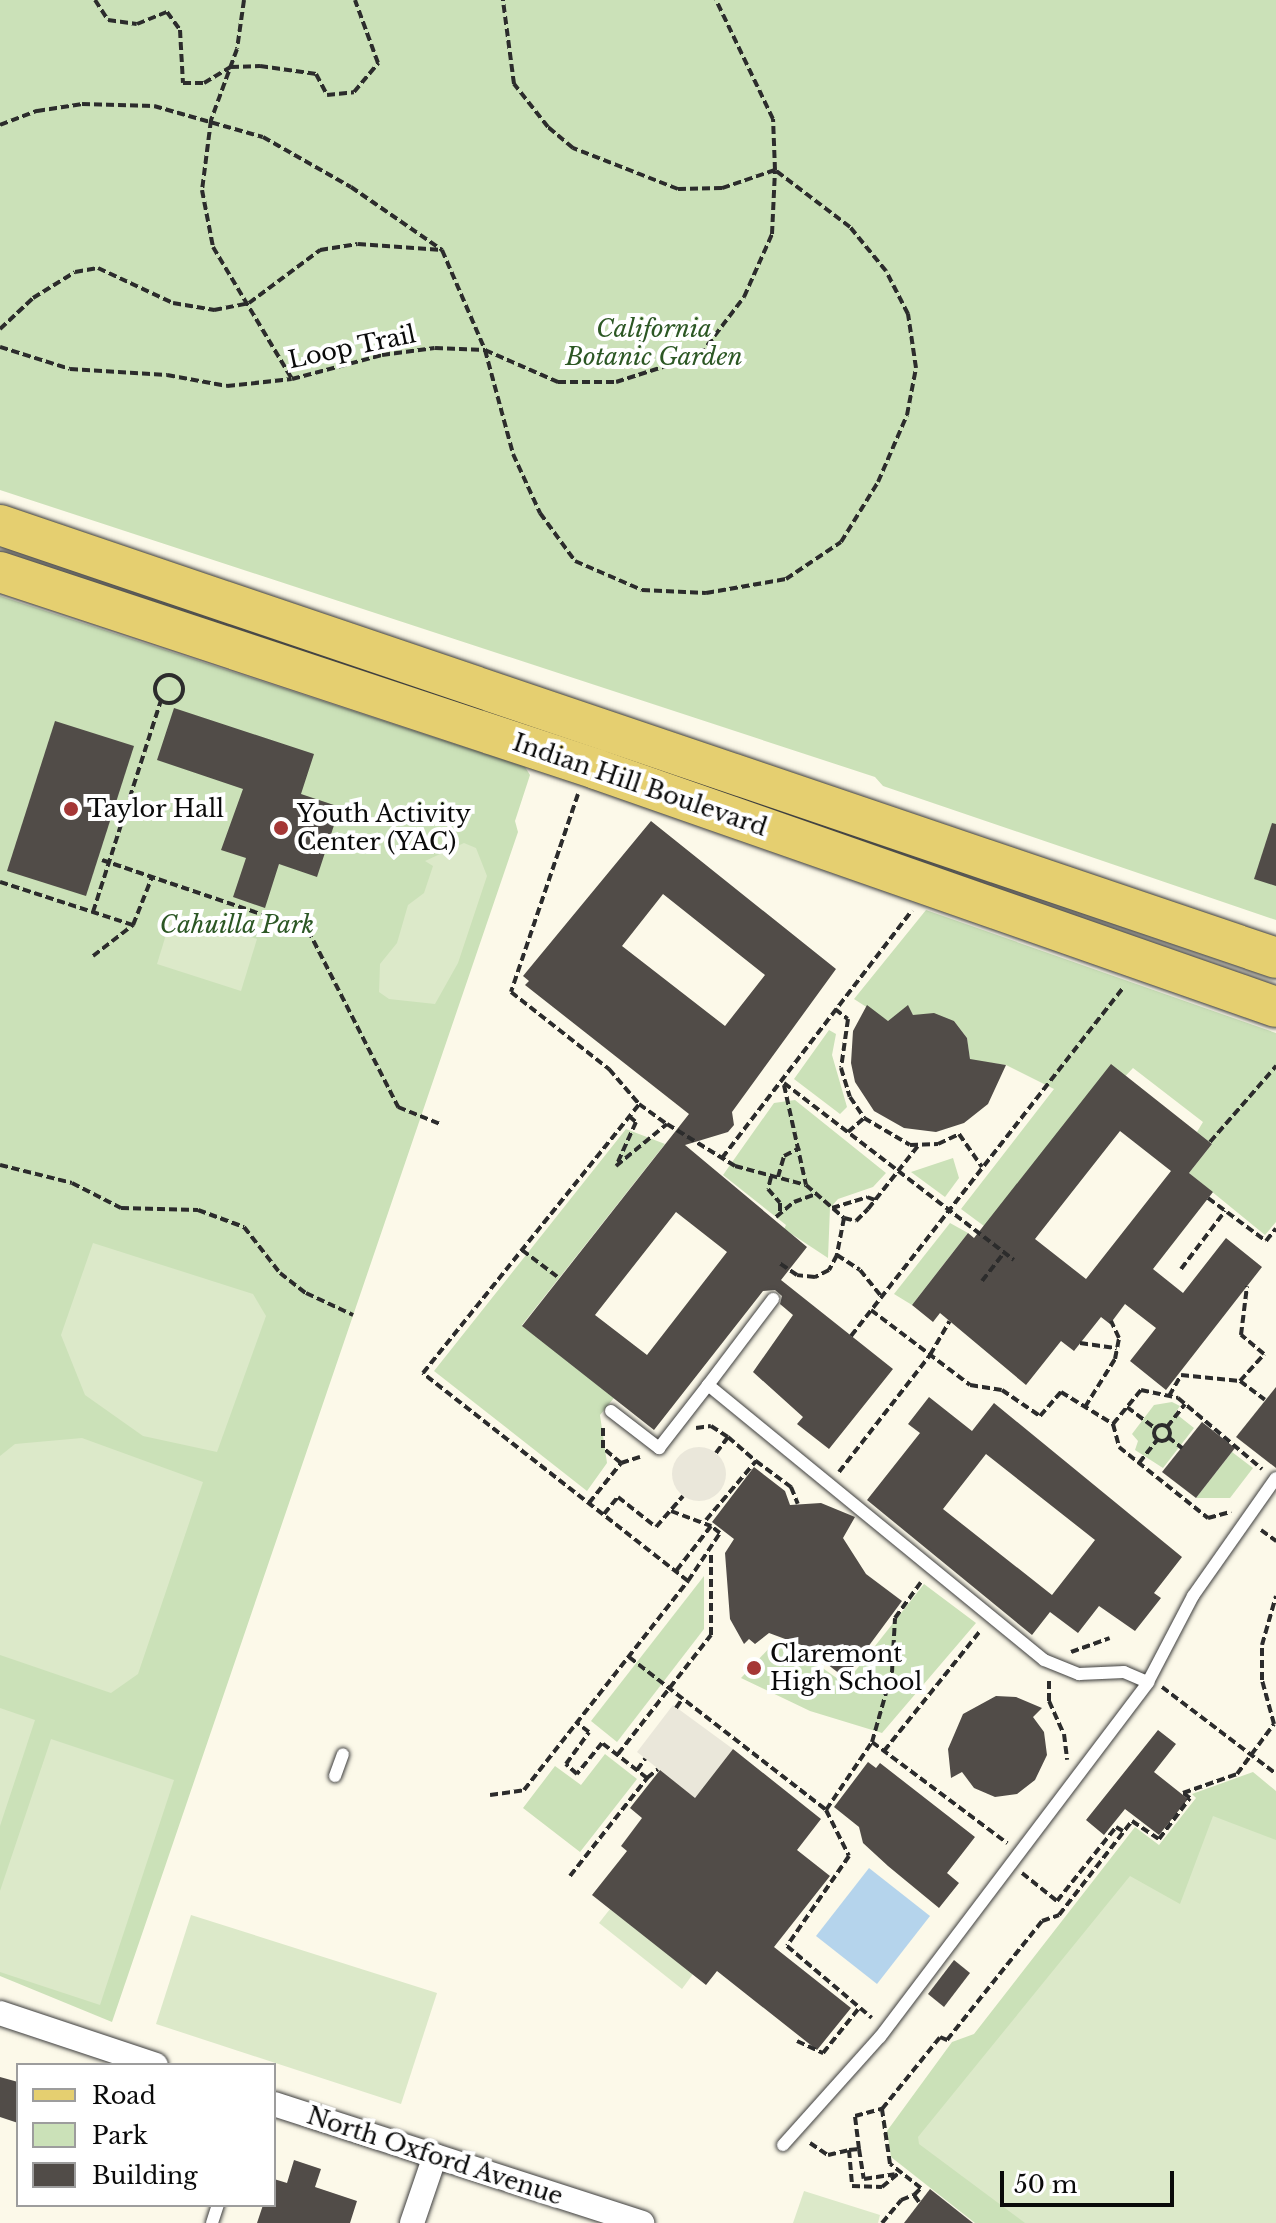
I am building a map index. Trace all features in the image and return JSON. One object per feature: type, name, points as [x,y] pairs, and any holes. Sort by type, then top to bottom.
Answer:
[{"type":"main road","name":"Indian Hill Boulevard","points":[[0,525],[1276,958]]},
{"type":"main road","name":"Indian Hill Boulevard","points":[[0,572],[596,769],[1276,1007]]},
{"type":"street","points":[[0,2013],[150,2063]]},
{"type":"street","name":"North Oxford Avenue","points":[[276,2105],[642,2223]]},
{"type":"street","points":[[412,2223],[435,2156]]},
{"type":"lane","points":[[611,1411],[659,1448],[773,1299]]},
{"type":"lane","points":[[708,1385],[931,1569],[1057,1665],[1079,1674],[1124,1672],[1148,1682]]},
{"type":"lane","points":[[783,2145],[886,2029],[1148,1682],[1193,1596],[1245,1517],[1276,1478]]},
{"type":"lane","points":[[335,1776],[343,1754]]},
{"type":"path","points":[[95,0],[108,20],[137,24],[167,12],[180,30],[183,83],[204,83],[231,67],[293,69],[316,74],[327,95],[354,92],[378,63],[355,0]]},
{"type":"path","points":[[244,0],[231,67],[211,120],[202,190],[213,247],[292,379]]},
{"type":"path","points":[[0,125],[37,111],[82,104],[154,106],[263,137],[351,187],[442,250],[485,350],[513,454],[540,513],[575,561],[642,590],[706,593],[786,579],[841,542],[878,482],[907,415],[916,368],[908,314],[886,271],[850,227],[775,170],[722,188],[678,189],[573,148],[548,127],[514,84],[503,0]]},
{"type":"path","name":"Loop Trail","points":[[0,347],[70,369],[167,375],[227,386],[292,379],[382,355],[435,348],[485,350],[558,382],[616,382],[700,355],[744,297],[772,234],[775,170],[773,119],[716,0]]},
{"type":"path","points":[[0,329],[33,298],[75,272],[98,268],[173,303],[214,310],[249,303],[320,250],[358,244],[442,250]]},
{"type":"path","points":[[93,912],[161,700],[158,680],[175,676],[181,682],[181,696],[174,702],[161,700]]},
{"type":"path","points":[[582,784],[511,992],[609,1069],[639,1104],[667,1124],[722,1158],[806,1185],[844,1218],[856,1221],[919,1144]]},
{"type":"path","points":[[102,860],[308,930],[398,1107],[440,1124]]},
{"type":"path","points":[[93,956],[133,925],[152,877]]},
{"type":"path","points":[[0,882],[133,925]]},
{"type":"path","points":[[722,1158],[784,1083],[789,1067],[918,903]]},
{"type":"path","points":[[851,1336],[1130,978]]},
{"type":"path","points":[[835,1009],[848,1019],[841,1068],[850,1097],[864,1118],[885,1134],[919,1144],[938,1144],[959,1134],[982,1167]]},
{"type":"path","points":[[1210,1142],[1276,1066]]},
{"type":"path","points":[[784,1083],[1014,1260]]},
{"type":"path","points":[[784,1083],[806,1185]]},
{"type":"path","points":[[639,1104],[423,1373],[688,1581]]},
{"type":"path","points":[[629,1116],[636,1122],[616,1166],[667,1124]]},
{"type":"path","points":[[848,1132],[864,1118]]},
{"type":"path","points":[[800,1148],[784,1156],[768,1189],[780,1203],[778,1216],[816,1194]]},
{"type":"path","points":[[0,1165],[72,1183],[121,1208],[198,1210],[244,1227],[280,1273],[306,1293],[353,1315]]},
{"type":"path","points":[[830,1208],[867,1197],[875,1200]]},
{"type":"path","points":[[1208,1198],[1266,1241],[1276,1228]]},
{"type":"path","points":[[1181,1269],[1225,1211]]},
{"type":"path","points":[[779,1263],[797,1275],[815,1277],[829,1270],[837,1255],[844,1218]]},
{"type":"path","points":[[522,1250],[559,1278]]},
{"type":"path","points":[[982,1281],[1005,1252]]},
{"type":"path","points":[[837,1255],[860,1270],[881,1297]]},
{"type":"path","points":[[1240,1381],[1264,1354],[1241,1335],[1247,1286]]},
{"type":"path","points":[[871,1310],[970,1385],[1002,1390],[1040,1416],[1061,1392],[1113,1424],[1119,1447],[1208,1518],[1237,1511],[1276,1541]]},
{"type":"path","points":[[830,1483],[930,1355],[950,1321]]},
{"type":"path","points":[[1085,1407],[1118,1348],[1111,1321]]},
{"type":"path","points":[[1080,1343],[1118,1348]]},
{"type":"path","points":[[1169,1396],[1181,1375],[1240,1381],[1265,1400]]},
{"type":"path","points":[[1113,1424],[1141,1390],[1169,1396],[1185,1404],[1263,1467],[1255,1478]]},
{"type":"path","points":[[1182,1448],[1168,1437],[1167,1427],[1185,1404]]},
{"type":"path","points":[[1127,1407],[1155,1428],[1167,1427]]},
{"type":"path","points":[[589,1503],[621,1463],[603,1448],[602,1432],[611,1411]]},
{"type":"path","points":[[680,1421],[686,1427],[711,1426],[728,1437],[791,1487],[798,1504]]},
{"type":"path","points":[[1155,1428],[1157,1440]]},
{"type":"path","points":[[716,1453],[728,1437]]},
{"type":"path","points":[[1139,1463],[1157,1440],[1168,1437]]},
{"type":"path","points":[[706,1520],[756,1461]]},
{"type":"path","points":[[719,1493],[727,1498]]},
{"type":"path","points":[[604,1514],[618,1497],[656,1527],[683,1496]]},
{"type":"path","points":[[490,1795],[524,1790],[711,1551],[720,1533],[706,1520],[671,1511]]},
{"type":"path","points":[[676,1571],[711,1526]]},
{"type":"path","points":[[618,1754],[711,1635],[711,1551]]},
{"type":"path","points":[[826,1810],[872,1742],[892,1672],[895,1618],[931,1569]]},
{"type":"path","points":[[898,2173],[864,2179],[855,2116],[882,2109],[940,2037],[947,2040],[1042,1921],[1059,1915],[1132,1821],[1159,1839],[1190,1798],[1183,1793],[1237,1774],[1274,1724],[1262,1680],[1262,1645],[1276,1596]]},
{"type":"path","points":[[884,1751],[991,1617]]},
{"type":"path","points":[[1061,1774],[1068,1748],[1049,1701],[1049,1680],[1057,1665],[1077,1647],[1110,1638]]},
{"type":"path","points":[[629,1657],[826,1810],[849,1856],[787,1946],[886,2029]]},
{"type":"path","points":[[1148,1682],[1164,1688],[1276,1774]]},
{"type":"path","points":[[676,1708],[683,1698]]},
{"type":"path","points":[[577,1723],[589,1732],[566,1764],[577,1774],[602,1743],[647,1778]]},
{"type":"path","points":[[729,1747],[736,1739]]},
{"type":"path","points":[[872,1742],[1007,1843]]},
{"type":"path","points":[[637,1770],[645,1759]]},
{"type":"path","points":[[570,1876],[647,1778],[658,1769]]},
{"type":"path","points":[[1020,1872],[1057,1901],[1116,1827],[1123,1831]]},
{"type":"path","points":[[1001,1851],[1016,1831]]},
{"type":"path","points":[[797,2041],[823,2053],[859,2008]]},
{"type":"path","points":[[882,2109],[890,2164],[921,2188],[914,2195],[901,2200],[882,2223]]},
{"type":"path","points":[[794,2132],[828,2155],[859,2149]]},
{"type":"path","points":[[849,2150],[852,2186],[882,2187],[898,2173]]},
{"type":"path","points":[[914,2195],[919,2202]]},
{"type":"green space","name":"California Botanic Garden","points":[[0,0],[1276,0],[1276,920],[883,786],[875,777],[0,490]]},
{"type":"green space","name":"Cahuilla Park","points":[[0,596],[525,767],[530,775],[515,821],[518,832],[112,2022],[0,1976]]},
{"type":"green space","points":[[464,843],[476,848],[487,876],[458,963],[435,1004],[389,999],[379,992],[380,964],[397,943],[408,905],[424,893],[433,866],[425,861]]},
{"type":"green space","points":[[926,910],[1276,1033],[1276,1222],[1265,1235],[1189,1173],[1212,1144],[1197,1132],[1203,1122],[1133,1068],[984,1226],[961,1209],[1054,1089],[1006,1065],[970,1060],[967,1038],[954,1021],[913,1015],[908,1006],[888,1021],[854,999]]},
{"type":"green space","points":[[173,912],[257,939],[241,991],[157,964]]},
{"type":"green space","points":[[829,1030],[836,1034],[832,1055],[847,1107],[840,1114],[794,1079]]},
{"type":"green space","points":[[795,1100],[886,1173],[873,1187],[838,1199],[830,1208],[828,1258],[784,1229],[786,1225],[723,1175],[774,1103]]},
{"type":"green space","points":[[626,1129],[665,1144],[522,1325],[614,1398],[600,1415],[607,1463],[587,1491],[434,1371]]},
{"type":"green space","points":[[953,1158],[959,1178],[945,1197],[911,1172]]},
{"type":"green space","points":[[950,1223],[968,1233],[912,1305],[894,1294]]},
{"type":"green space","points":[[93,1243],[253,1294],[266,1316],[217,1452],[143,1436],[85,1395],[61,1335]]},
{"type":"green space","points":[[1172,1402],[1180,1406],[1175,1413],[1194,1428],[1163,1468],[1135,1450],[1138,1441],[1132,1434],[1154,1405]]},
{"type":"green space","points":[[82,1438],[203,1482],[138,1674],[111,1693],[0,1655],[0,1456],[15,1444]]},
{"type":"green space","points":[[1232,1452],[1253,1468],[1230,1498],[1196,1498]]},
{"type":"green space","points":[[704,1576],[704,1629],[617,1742],[591,1721]]},
{"type":"green space","points":[[924,1584],[976,1623],[882,1733],[810,1711],[741,1678],[774,1643],[803,1654],[845,1684]]},
{"type":"green space","points":[[0,1708],[35,1720],[0,1826]]},
{"type":"green space","points":[[51,1739],[174,1780],[100,2005],[0,1972],[0,1891]]},
{"type":"green space","points":[[605,1754],[637,1779],[580,1852],[523,1808],[555,1766],[581,1785]]},
{"type":"green space","points":[[1253,1772],[1276,1791],[1276,2223],[975,2223],[891,2157],[887,2131],[952,2042],[974,2034],[1135,1827],[1159,1845],[1196,1798],[1192,1794]]},
{"type":"green space","points":[[1213,1816],[1276,1840],[1276,2223],[1025,2223],[919,2144],[918,2137],[1130,1876],[1180,1904]]},
{"type":"green space","points":[[610,1909],[693,1974],[682,1989],[599,1923]]},
{"type":"green space","points":[[191,1915],[437,1993],[401,2104],[156,2024]]},
{"type":"green space","points":[[804,2191],[880,2215],[878,2223],[793,2223]]},
{"type":"shaded area","points":[[699,1447],[718,1455],[726,1474],[718,1493],[699,1501],[680,1493],[672,1474],[680,1455]]},
{"type":"shaded area","points":[[673,1705],[733,1749],[695,1798],[637,1752]]},
{"type":"water","points":[[869,1868],[930,1916],[877,1984],[816,1936]]},
{"type":"building","name":"Youth Activity Center (YAC)","points":[[174,708],[314,754],[301,794],[340,807],[317,877],[279,864],[265,908],[233,897],[246,858],[221,850],[243,789],[157,760]]},
{"type":"building","name":"Taylor Hall","points":[[55,721],[134,746],[86,896],[7,871]]},
{"type":"building","points":[[651,821],[836,969],[732,1112],[734,1125],[728,1132],[685,1145],[807,1247],[781,1280],[893,1369],[829,1449],[797,1424],[803,1417],[753,1372],[793,1315],[780,1304],[782,1296],[775,1290],[763,1291],[654,1430],[522,1326],[689,1114],[525,985],[529,981],[523,976]],"holes":[[[663,894],[765,975],[725,1026],[622,946]],[[676,1212],[727,1252],[647,1355],[595,1315]]]},
{"type":"building","points":[[1272,823],[1276,824],[1276,886],[1254,879]]},
{"type":"building","points":[[867,1005],[888,1021],[908,1005],[913,1015],[934,1013],[954,1021],[967,1038],[970,1059],[1006,1065],[988,1104],[964,1123],[936,1132],[904,1128],[874,1111],[855,1082],[851,1063],[853,1031]]},
{"type":"building","points":[[1111,1064],[1212,1144],[1189,1173],[1213,1192],[1153,1269],[1183,1293],[1226,1238],[1262,1267],[1166,1390],[1130,1361],[1156,1328],[1125,1304],[1110,1324],[1101,1317],[1074,1351],[1061,1341],[1026,1385],[940,1313],[933,1322],[912,1305],[968,1233],[974,1238]],"holes":[[[1120,1131],[1171,1171],[1086,1279],[1035,1239]]]},
{"type":"building","points":[[1276,1387],[1276,1468],[1236,1437]]},
{"type":"building","points":[[929,1397],[972,1431],[994,1403],[1182,1557],[1154,1593],[1161,1598],[1135,1631],[1099,1606],[1078,1633],[1050,1612],[1032,1635],[867,1500],[920,1433],[908,1424]],"holes":[[[986,1454],[1095,1540],[1052,1595],[943,1509]]]},
{"type":"building","points":[[1202,1422],[1235,1448],[1196,1498],[1162,1472]]},
{"type":"building","points":[[754,1467],[785,1491],[790,1505],[821,1503],[855,1517],[843,1538],[866,1574],[902,1601],[845,1678],[804,1646],[769,1633],[755,1644],[749,1639],[744,1644],[730,1619],[725,1553],[734,1539],[712,1522]]},
{"type":"building","points":[[996,1696],[1016,1697],[1042,1708],[1033,1717],[1044,1732],[1047,1755],[1035,1780],[1017,1794],[995,1797],[974,1788],[962,1772],[951,1778],[948,1749],[963,1714]]},
{"type":"building","points":[[1158,1730],[1176,1744],[1154,1772],[1188,1799],[1159,1835],[1125,1809],[1104,1835],[1086,1820]]},
{"type":"building","points":[[733,1749],[821,1819],[797,1850],[830,1876],[774,1947],[851,2008],[817,2050],[717,1971],[706,1985],[592,1895],[627,1851],[621,1846],[642,1818],[630,1808],[660,1770],[695,1798]]},
{"type":"building","points":[[868,1762],[876,1768],[880,1763],[975,1837],[947,1873],[959,1883],[939,1908],[863,1843],[859,1827],[834,1807]]},
{"type":"building","points":[[954,1960],[970,1973],[944,2007],[928,1994]]},
{"type":"building","points":[[0,2077],[16,2081],[16,2122],[0,2117]]},
{"type":"building","points":[[294,2160],[321,2169],[315,2187],[357,2201],[350,2223],[257,2223],[262,2207],[276,2207],[276,2180],[287,2183]]},
{"type":"building","points":[[930,2189],[973,2223],[904,2223]]},
{"type":"place","name":"Taylor Hall","points":[[71,809]]},
{"type":"place","name":"Youth Activity Center (YAC)","points":[[281,828]]},
{"type":"place","name":"Claremont High School","points":[[754,1668]]}]
